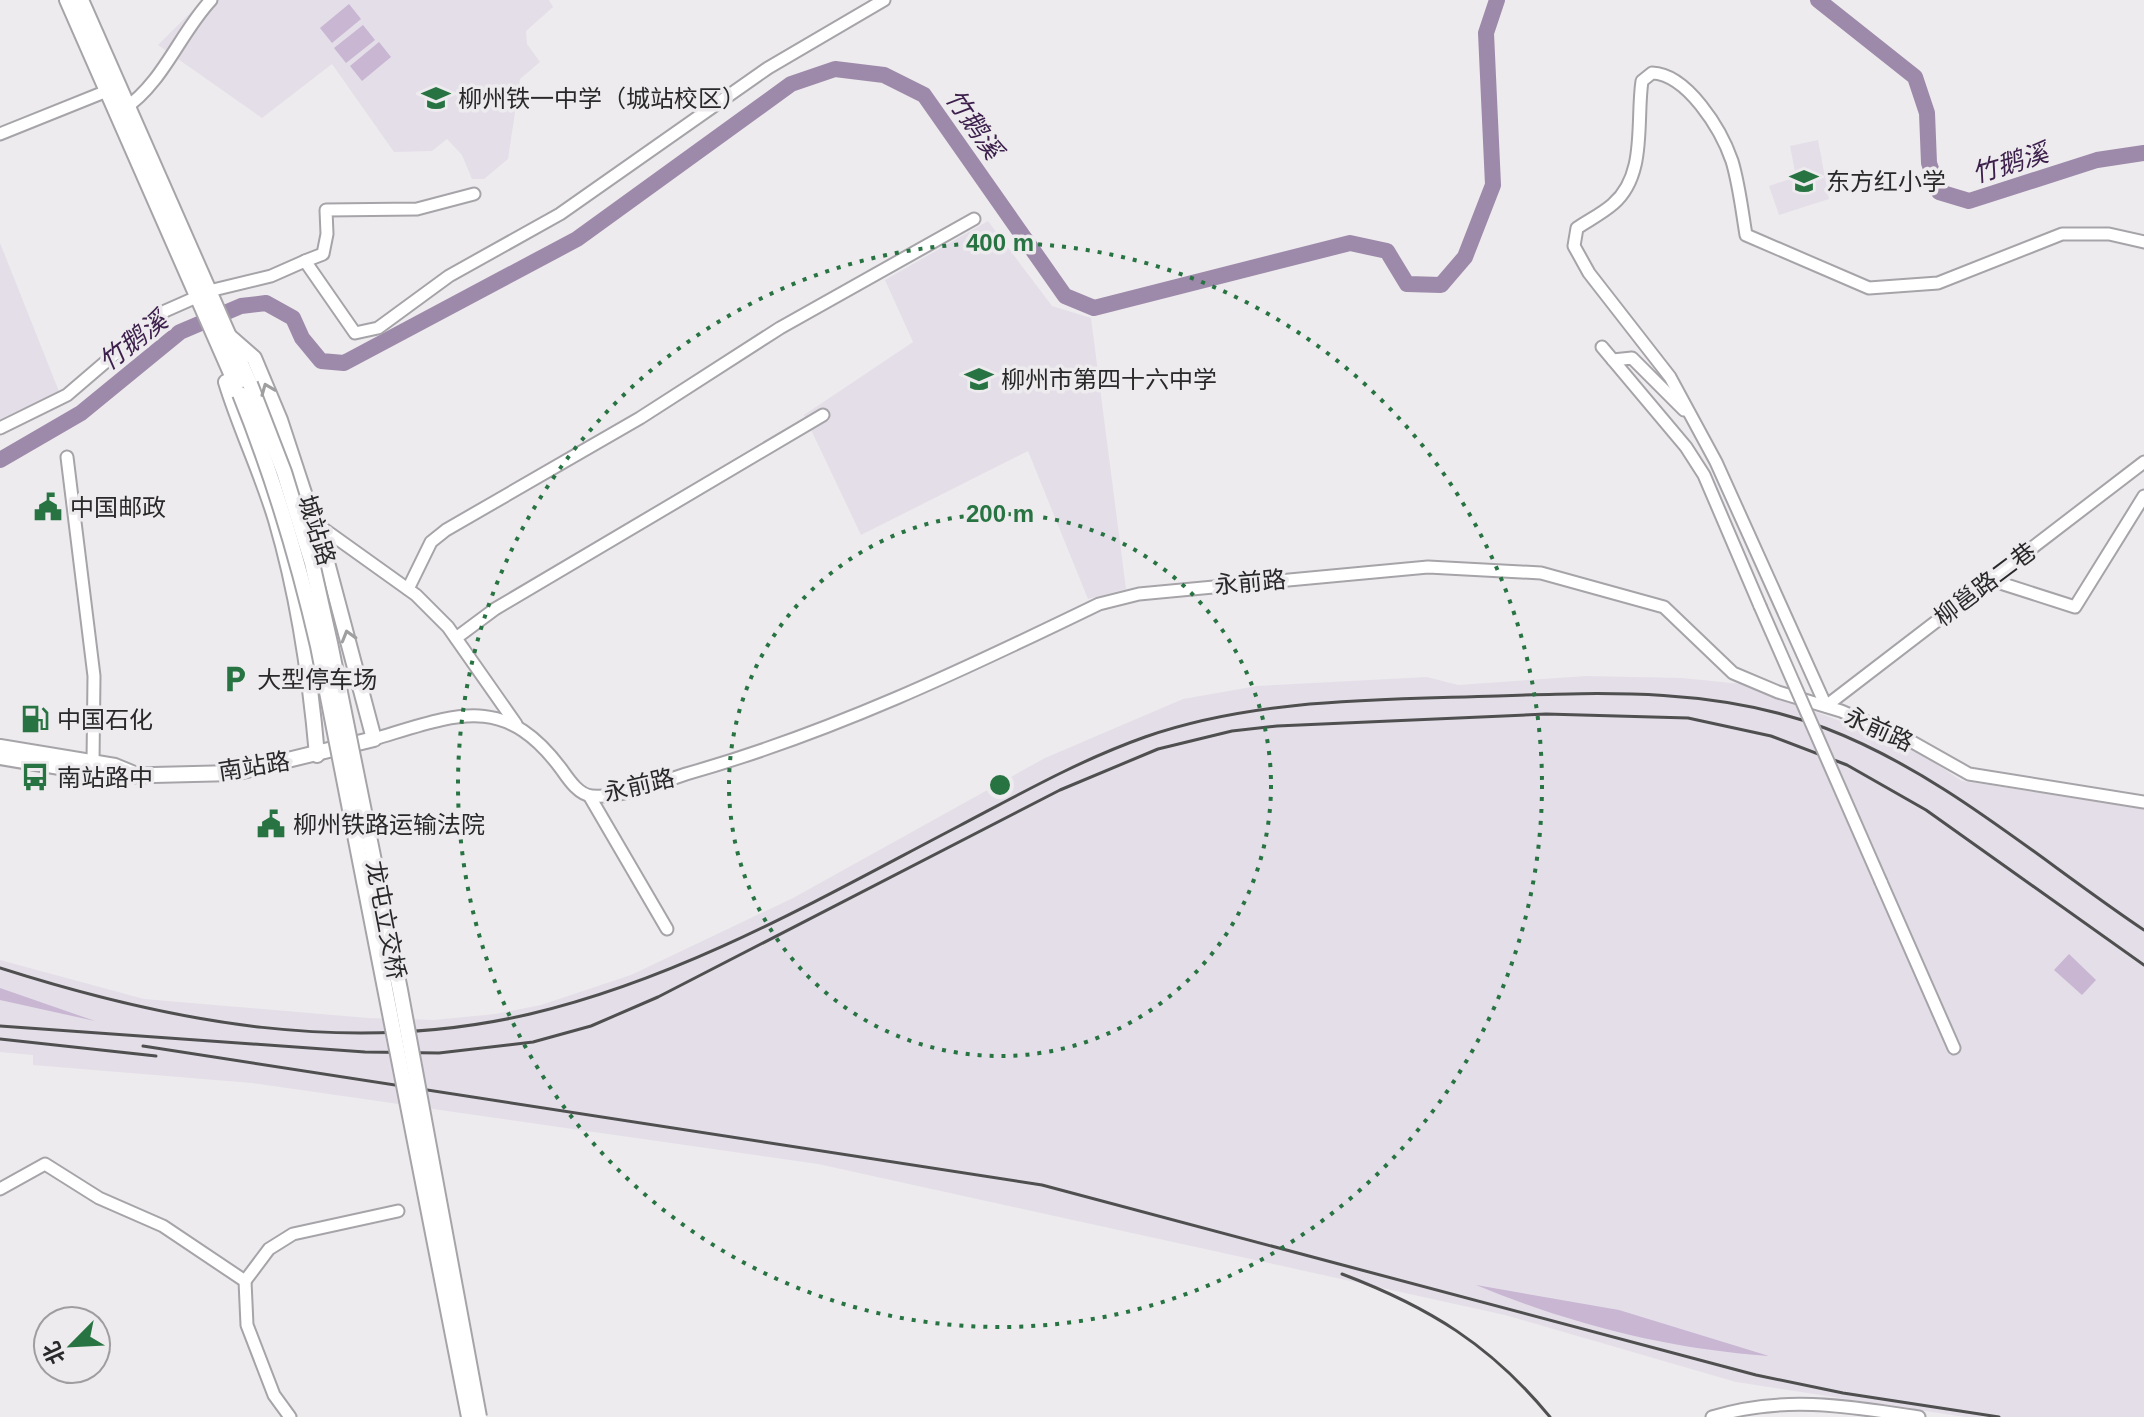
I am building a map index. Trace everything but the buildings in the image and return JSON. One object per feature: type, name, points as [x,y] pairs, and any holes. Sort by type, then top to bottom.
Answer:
[{"type":"main road","name":"城站路","points":[[67,0],[107,91],[122,110]]},
{"type":"main road","name":"城站路","points":[[81,0],[122,110],[245,389]]},
{"type":"main road","name":"城站路","points":[[223,337],[254,358],[314,522],[374,739]]},
{"type":"main road","name":"城站路","points":[[223,337],[226,384],[265,484],[290,570],[308,662],[317,755]]},
{"type":"main road","name":"龙屯立交桥","points":[[245,389],[272,474],[318,646],[469,1417]]},
{"type":"main road","name":"龙屯立交桥","points":[[245,389],[284,472],[321,603],[400,990],[479,1417]]},
{"type":"main road","name":"南站路","points":[[0,757],[113,776],[132,773],[234,773],[374,739]]},
{"type":"main road","name":"南站路","points":[[0,747],[93,762],[132,773]]},
{"type":"street","points":[[122,110],[173,56],[192,21],[211,0]]},
{"type":"street","points":[[305,261],[355,333],[378,328],[449,276],[560,214],[768,68],[884,0]]},
{"type":"street","points":[[1826,706],[1693,419],[1670,377],[1589,273],[1574,246],[1577,228],[1615,203],[1631,181],[1636,167],[1642,81],[1652,73],[1666,74],[1678,80],[1701,106],[1732,159],[1746,235],[1869,288],[1938,283],[2062,234],[2109,234],[2144,242]]},
{"type":"street","points":[[0,134],[107,91]]},
{"type":"street","points":[[0,428],[67,395],[165,311],[271,276],[323,254],[327,234],[326,210],[417,209],[474,194]]},
{"type":"street","points":[[408,589],[431,542],[446,530],[640,418],[780,328],[974,219]]},
{"type":"street","points":[[1602,347],[1686,447],[1704,475],[1954,1048]]},
{"type":"street","points":[[1613,360],[1632,358],[1693,419]]},
{"type":"street","points":[[456,638],[495,609],[823,415]]},
{"type":"street","points":[[67,457],[94,676],[93,762]]},
{"type":"street","name":"柳邕路二巷","points":[[1826,706],[2144,462]]},
{"type":"street","points":[[1991,580],[2075,607],[2144,496]]},
{"type":"street","points":[[314,522],[408,589],[456,638],[517,725]]},
{"type":"street","name":"永前路","points":[[374,739],[462,715],[489,714],[517,725],[547,750],[574,787],[590,797],[618,794],[750,756],[856,717],[1099,604],[1139,594],[1428,567],[1541,573],[1664,607],[1733,673],[1907,739],[1969,774],[2144,802]]},
{"type":"street","points":[[590,797],[667,929]]},
{"type":"street","points":[[0,1189],[45,1164],[99,1198],[163,1226],[245,1281]]},
{"type":"street","points":[[290,1417],[274,1395],[247,1325],[245,1281],[269,1249],[293,1234],[398,1211]]},
{"type":"street","points":[[1712,1417],[1773,1403],[1829,1403],[1919,1417]]},
{"type":"shaded area","name":"柳州铁一中学（城站校区）","points":[[203,0],[549,0],[553,7],[526,31],[527,44],[540,62],[520,79],[508,159],[484,179],[472,179],[462,155],[447,139],[432,151],[394,152],[332,64],[262,118],[158,45]]},
{"type":"shaded area","points":[[349,4],[361,19],[332,43],[320,28]]},
{"type":"shaded area","points":[[363,25],[375,40],[346,63],[334,48]]},
{"type":"shaded area","points":[[379,42],[391,57],[362,81],[350,66]]},
{"type":"shaded area","name":"东方红小学","points":[[1818,140],[1829,199],[1779,215],[1769,186],[1796,177],[1790,146]]},
{"type":"shaded area","name":"柳州市第四十六中学","points":[[988,221],[1052,306],[1091,318],[1126,589],[1088,599],[1028,451],[861,535],[804,415],[913,342],[885,280]]},
{"type":"shaded area","points":[[0,243],[60,394],[0,422]]},
{"type":"shaded area","points":[[1586,676],[1682,678],[1741,684],[1912,748],[1962,781],[2144,808],[2144,1417],[1965,1417],[1736,1382],[1505,1315],[818,1164],[252,1083],[33,1065],[33,1055],[0,1052],[0,960],[144,999],[368,1018],[434,1020],[495,1014],[541,1005],[631,975],[793,898],[1045,758],[1183,699],[1257,686],[1427,677],[1458,685]]},
{"type":"shaded area","points":[[2069,954],[2096,980],[2082,995],[2054,970]]},
{"type":"shaded area","points":[[0,988],[95,1021],[0,1000]]},
{"type":"shaded area","points":[[1476,1285],[1619,1310],[1769,1356],[1656,1341],[1547,1312]]},
{"type":"waterway","name":"竹鹅溪","points":[[0,460],[81,413],[180,332],[241,306],[266,303],[293,318],[302,338],[321,361],[344,363],[577,239],[791,84],[835,69],[884,75],[924,95],[1065,296],[1094,308],[1350,243],[1387,251],[1407,284],[1441,285],[1465,257],[1493,185],[1486,33],[1497,0]]},
{"type":"waterway","name":"竹鹅溪","points":[[1818,0],[1915,77],[1927,113],[1929,163],[1939,192],[1969,201],[2097,160],[2144,153]]},
{"type":"railway","points":[[0,968],[130,1004],[196,1018],[262,1027],[329,1032],[396,1032],[463,1026],[530,1014],[587,999],[697,958],[803,908],[1074,767],[1121,746],[1187,724],[1319,703],[1581,694],[1704,699],[1785,715],[1825,728],[1868,747],[1951,793],[2144,930]]},
{"type":"railway","points":[[0,1026],[365,1052],[439,1053],[533,1042],[591,1026],[658,997],[1060,790],[1158,749],[1232,731],[1277,726],[1546,714],[1688,718],[1771,736],[1847,765],[1926,810],[2144,965]]},
{"type":"railway","points":[[0,1039],[156,1056]]},
{"type":"railway","points":[[143,1046],[1042,1185],[1756,1375],[1843,1393],[1999,1417]]},
{"type":"railway","points":[[1342,1274],[1403,1300],[1456,1331],[1505,1369],[1550,1417]]},
{"type":"place","name":"柳州铁一中学（城站校区）","points":[[436,98]]},
{"type":"place","name":"东方红小学","points":[[1804,181]]},
{"type":"place","name":"柳州市第四十六中学","points":[[979,379]]},
{"type":"place","name":"中国邮政","points":[[48,507]]},
{"type":"place","name":"大型停车场","points":[[235,679]]},
{"type":"place","name":"中国石化","points":[[35,719]]},
{"type":"place","name":"南站路中","points":[[35,777]]},
{"type":"place","name":"柳州铁路运输法院","points":[[271,824]]}]
